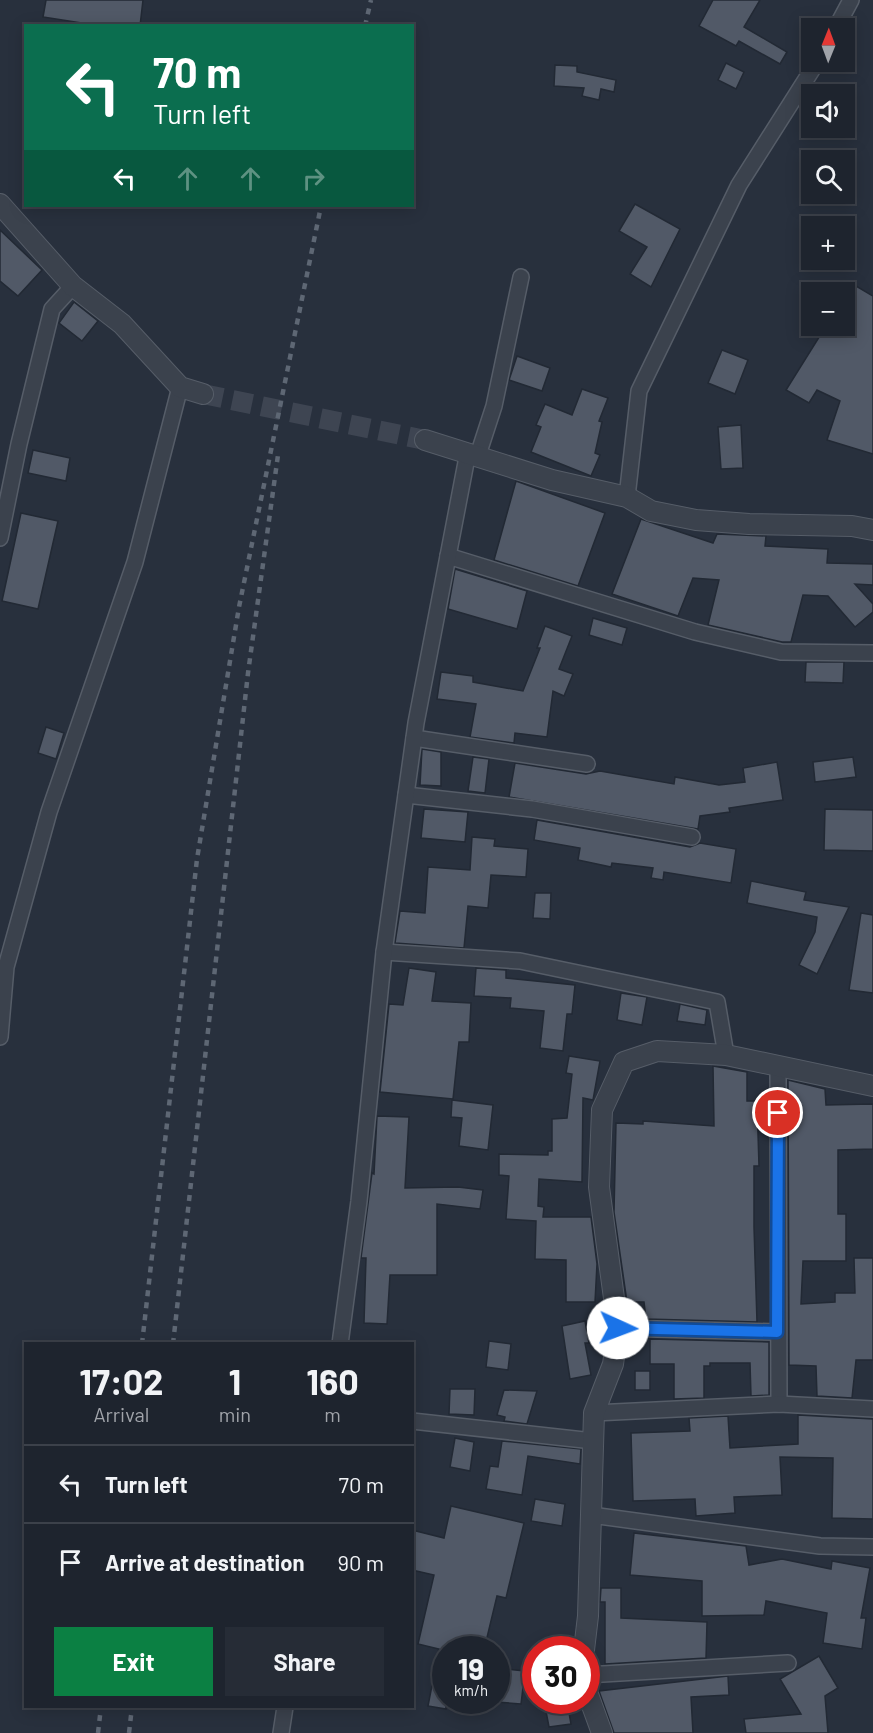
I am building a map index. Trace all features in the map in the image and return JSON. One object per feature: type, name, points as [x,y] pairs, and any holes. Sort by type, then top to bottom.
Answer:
[{"type":"street","points":[[841,18],[851,0]]},
{"type":"street","points":[[627,497],[639,391],[739,185],[811,72]]},
{"type":"street","points":[[0,204],[73,286],[122,324],[180,387],[203,394]]},
{"type":"street","points":[[340,1342],[359,1201],[384,952],[414,738],[448,556],[473,453],[494,406],[521,277]]},
{"type":"street","points":[[0,538],[19,444],[52,309],[73,286]]},
{"type":"street","points":[[0,1037],[6,967],[49,812],[135,562],[180,387]]},
{"type":"street","points":[[425,440],[473,453],[552,480],[627,497],[651,511],[696,520],[749,524],[852,526],[873,530]]},
{"type":"street","points":[[448,556],[695,632],[781,651],[873,654]]},
{"type":"street","points":[[414,738],[587,764]]},
{"type":"street","points":[[406,795],[531,809],[692,837]]},
{"type":"street","points":[[384,952],[520,962],[717,1002],[726,1055]]},
{"type":"street","points":[[585,1636],[594,1413],[613,1364],[618,1328],[599,1187],[602,1110],[624,1062],[657,1050],[726,1055],[873,1086]]},
{"type":"street","points":[[778,1067],[779,1404]]},
{"type":"street","points":[[618,1328],[777,1332]]},
{"type":"street","points":[[594,1413],[779,1404],[873,1409]]},
{"type":"street","points":[[414,1421],[593,1441]]},
{"type":"street","points":[[591,1515],[820,1546],[873,1547]]},
{"type":"street","points":[[600,1674],[788,1663]]},
{"type":"street","points":[[280,1733],[285,1708]]},
{"type":"street","points":[[595,1714],[602,1733]]},
{"type":"building","points":[[46,0],[143,0],[140,24],[88,24],[43,17]]},
{"type":"building","points":[[713,0],[760,0],[744,27],[787,52],[780,64],[739,41],[736,46],[699,26]]},
{"type":"building","points":[[726,63],[744,72],[736,89],[718,80]]},
{"type":"building","points":[[555,65],[577,66],[577,72],[616,80],[614,92],[601,89],[599,100],[582,96],[584,88],[554,86]]},
{"type":"building","points":[[635,204],[680,229],[651,287],[630,274],[647,247],[619,231]]},
{"type":"building","points":[[0,230],[42,270],[18,296],[0,281]]},
{"type":"building","points":[[855,285],[873,296],[873,454],[827,440],[840,401],[817,390],[809,403],[786,390],[820,336],[855,336]]},
{"type":"building","points":[[74,302],[98,321],[82,341],[59,323]]},
{"type":"building","points":[[722,350],[748,360],[735,394],[708,383]]},
{"type":"building","points":[[517,356],[550,368],[542,391],[509,380]]},
{"type":"building","points":[[582,389],[608,398],[599,421],[602,422],[595,453],[600,455],[591,476],[531,452],[541,427],[536,425],[545,404],[572,415]]},
{"type":"building","points":[[741,425],[743,468],[721,469],[718,427]]},
{"type":"building","points":[[33,450],[70,458],[66,481],[28,473]]},
{"type":"building","points":[[516,481],[605,513],[578,586],[494,560]]},
{"type":"building","points":[[21,513],[58,521],[38,609],[2,601]]},
{"type":"building","points":[[641,519],[713,543],[717,534],[766,536],[765,546],[828,549],[827,563],[873,564],[873,585],[855,584],[873,604],[873,612],[855,627],[828,596],[803,595],[791,642],[782,642],[708,625],[719,580],[693,578],[678,616],[612,594]]},
{"type":"building","points":[[455,569],[527,591],[517,629],[448,609]]},
{"type":"building","points":[[593,618],[627,628],[622,645],[589,635]]},
{"type":"building","points":[[545,626],[572,636],[559,669],[573,674],[564,696],[553,691],[547,737],[515,733],[514,743],[470,737],[476,704],[437,699],[441,672],[473,676],[473,682],[523,691],[540,648],[537,648]]},
{"type":"building","points":[[806,662],[844,662],[843,683],[805,682]]},
{"type":"building","points":[[46,727],[64,733],[56,759],[38,753]]},
{"type":"building","points":[[422,749],[441,752],[441,786],[420,785]]},
{"type":"building","points":[[473,757],[489,759],[485,793],[468,791]]},
{"type":"building","points":[[853,757],[856,777],[815,782],[813,762]]},
{"type":"building","points":[[777,762],[783,800],[729,808],[730,812],[700,816],[698,829],[509,797],[515,763],[586,774],[600,771],[674,784],[675,777],[719,785],[745,782],[743,768]]},
{"type":"building","points":[[424,809],[468,812],[465,842],[421,838]]},
{"type":"building","points":[[825,809],[873,810],[873,851],[824,850]]},
{"type":"building","points":[[537,820],[690,847],[700,843],[736,849],[731,883],[664,872],[663,880],[651,878],[653,868],[612,863],[611,867],[578,860],[580,848],[534,840]]},
{"type":"building","points":[[472,837],[495,839],[494,846],[528,849],[526,877],[491,875],[488,908],[468,906],[464,948],[395,943],[400,911],[425,913],[428,867],[470,870]]},
{"type":"building","points":[[751,881],[806,892],[804,900],[849,907],[817,974],[799,965],[815,932],[817,917],[747,903]]},
{"type":"building","points":[[535,893],[551,893],[550,919],[533,918]]},
{"type":"building","points":[[861,913],[873,915],[873,993],[849,990]]},
{"type":"building","points":[[409,968],[436,972],[432,1001],[471,1003],[469,1042],[459,1042],[453,1099],[380,1092],[389,1004],[403,1005]]},
{"type":"building","points":[[476,968],[506,970],[506,978],[575,985],[572,1014],[567,1014],[563,1051],[540,1048],[544,1011],[510,1008],[511,998],[474,996]]},
{"type":"building","points":[[621,993],[647,997],[642,1025],[617,1020]]},
{"type":"building","points":[[680,1004],[707,1010],[705,1025],[677,1021]]},
{"type":"building","points":[[569,1056],[600,1061],[593,1100],[583,1098],[582,1182],[539,1179],[538,1206],[544,1207],[543,1217],[591,1217],[597,1264],[595,1302],[566,1302],[566,1260],[535,1259],[536,1221],[506,1219],[509,1176],[499,1175],[499,1154],[548,1155],[548,1151],[552,1151],[552,1119],[567,1118],[572,1074],[566,1073]]},
{"type":"building","points":[[713,1066],[747,1072],[747,1101],[757,1101],[759,1166],[754,1166],[754,1227],[757,1322],[646,1319],[644,1302],[627,1302],[614,1212],[616,1123],[643,1124],[643,1121],[714,1126]]},
{"type":"building","points":[[788,1080],[825,1089],[826,1105],[873,1104],[873,1149],[838,1150],[838,1214],[846,1214],[846,1261],[803,1261],[801,1304],[835,1302],[835,1293],[855,1293],[854,1258],[873,1258],[873,1360],[856,1360],[852,1398],[817,1396],[816,1366],[789,1365]]},
{"type":"building","points":[[452,1100],[493,1105],[488,1150],[459,1146],[462,1118],[451,1117]]},
{"type":"building","points":[[377,1116],[409,1117],[405,1188],[458,1187],[483,1190],[480,1209],[437,1204],[437,1275],[390,1275],[387,1324],[364,1323],[366,1258],[361,1258],[372,1173],[374,1174]]},
{"type":"building","points":[[585,1321],[589,1343],[585,1343],[591,1375],[570,1379],[562,1326]]},
{"type":"building","points":[[650,1339],[769,1342],[769,1395],[751,1396],[750,1363],[710,1363],[710,1366],[704,1366],[704,1398],[674,1399],[674,1364],[650,1364]]},
{"type":"building","points":[[489,1341],[511,1344],[508,1370],[486,1367]]},
{"type":"building","points":[[635,1371],[650,1371],[650,1390],[635,1390]]},
{"type":"building","points":[[450,1389],[475,1389],[474,1415],[449,1414]]},
{"type":"building","points":[[504,1390],[537,1391],[527,1424],[504,1421],[505,1417],[497,1415]]},
{"type":"building","points":[[798,1415],[873,1419],[873,1519],[832,1518],[833,1458],[780,1457],[782,1495],[734,1497],[735,1513],[696,1516],[695,1499],[633,1501],[631,1433],[690,1431],[689,1418],[728,1416],[730,1448],[798,1444]]},
{"type":"building","points":[[455,1438],[474,1442],[470,1471],[450,1467]]},
{"type":"building","points":[[502,1441],[581,1449],[580,1464],[528,1456],[522,1495],[486,1489],[490,1466],[498,1467]]},
{"type":"building","points":[[535,1499],[565,1504],[562,1526],[531,1521]]},
{"type":"building","points":[[451,1506],[524,1523],[506,1598],[497,1596],[487,1636],[432,1636],[432,1647],[418,1644],[434,1575],[414,1570],[414,1530],[444,1538]]},
{"type":"building","points":[[634,1533],[746,1546],[749,1565],[782,1559],[831,1569],[832,1561],[870,1568],[861,1618],[866,1618],[862,1649],[823,1643],[827,1613],[766,1601],[764,1615],[702,1616],[702,1581],[630,1575]]},
{"type":"building","points":[[601,1588],[621,1588],[621,1618],[707,1622],[706,1658],[605,1664],[605,1602],[600,1602]]},
{"type":"building","points":[[819,1656],[838,1688],[825,1696],[828,1733],[746,1733],[744,1719],[801,1714],[780,1679]]},
{"type":"building","points":[[510,1669],[522,1671],[521,1704],[510,1703]]},
{"type":"building","points":[[728,1676],[729,1695],[691,1697],[693,1733],[614,1733],[600,1691]]},
{"type":"building","points":[[432,1685],[432,1707],[428,1706]]},
{"type":"building","points":[[546,1714],[569,1714],[571,1724],[549,1727]]},
{"type":"tunnel","points":[[203,394],[425,440]]},
{"type":"railway","points":[[365,24],[371,0]]},
{"type":"railway","points":[[142,1342],[197,859],[239,607],[321,207]]},
{"type":"railway","points":[[173,1342],[248,673],[278,455]]},
{"type":"railway","points":[[98,1733],[101,1708]]},
{"type":"railway","points":[[129,1733],[132,1708]]},
{"type":"route","points":[[618,1328],[777,1332],[778,1113]]}]
